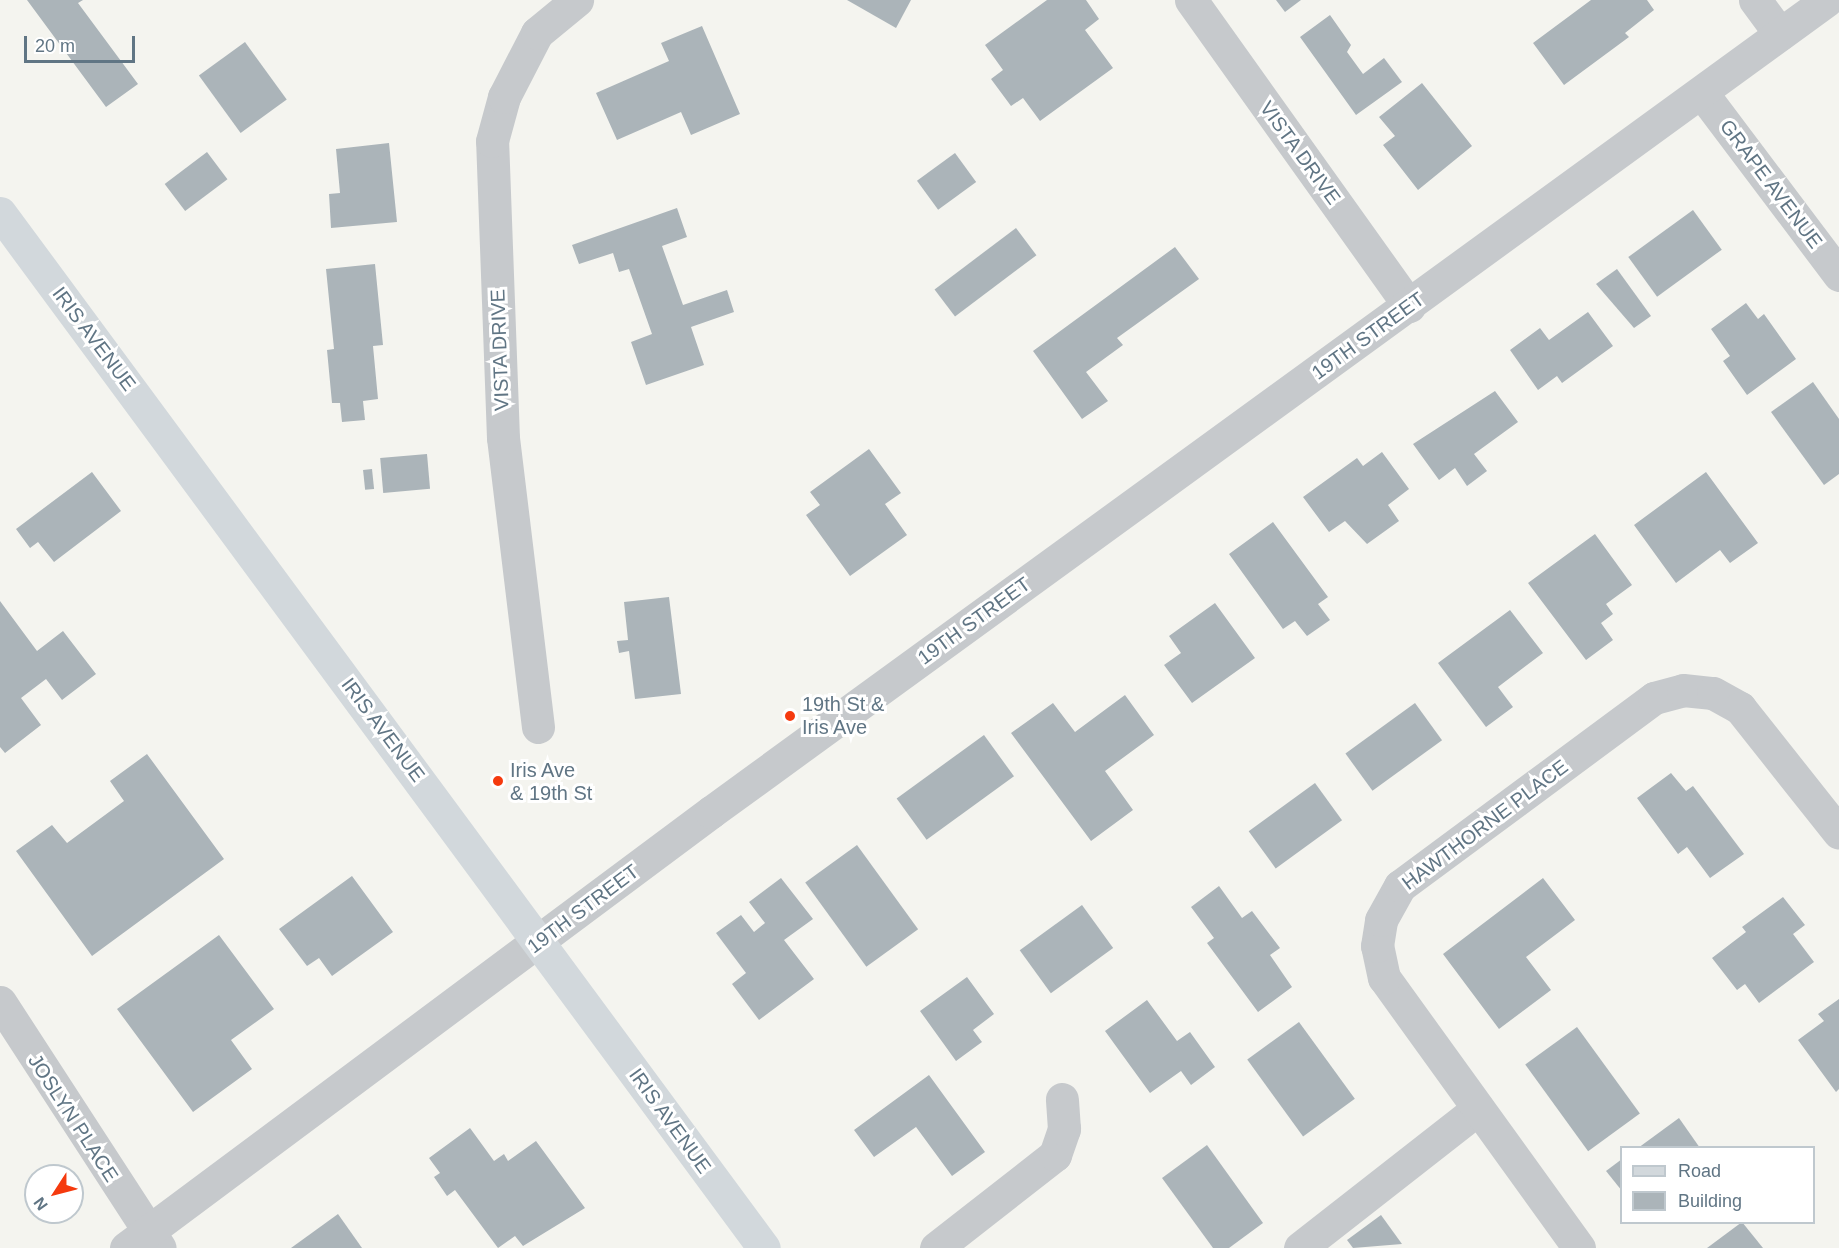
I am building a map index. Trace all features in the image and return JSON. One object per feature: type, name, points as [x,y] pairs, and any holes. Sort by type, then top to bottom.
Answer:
[{"type":"main road","name":"IRIS AVENUE","points":[[0,213],[764,1248]]},
{"type":"street","name":"VISTA DRIVE","points":[[538,727],[503,438],[492,141],[504,97],[537,33],[577,0]]},
{"type":"street","name":"VISTA DRIVE","points":[[1191,0],[1409,306]]},
{"type":"street","points":[[1755,0],[1780,34]]},
{"type":"street","name":"19TH STREET","points":[[144,1243],[721,805],[1827,0]]},
{"type":"street","name":"GRAPE AVENUE","points":[[1702,93],[1839,275]]},
{"type":"street","name":"HAWTHORNE PLACE","points":[[1579,1248],[1384,978],[1377,946],[1381,920],[1400,886],[1654,698],[1683,690],[1713,693],[1740,708],[1839,833]]},
{"type":"street","name":"JOSLYN PLACE","points":[[0,1002],[144,1243]]},
{"type":"street","points":[[936,1248],[1055,1155],[1064,1129],[1062,1099]]},
{"type":"street","points":[[1300,1248],[1478,1109]]},
{"type":"building","points":[[27,0],[83,0],[78,3],[138,84],[106,107]]},
{"type":"building","points":[[847,0],[911,0],[896,28]]},
{"type":"building","points":[[1047,0],[1086,0],[1099,19],[1085,30],[1113,68],[1040,121],[1023,98],[1011,106],[991,79],[1003,70],[985,45]]},
{"type":"building","points":[[1276,0],[1301,0],[1285,12]]},
{"type":"building","points":[[1591,0],[1647,0],[1654,10],[1625,33],[1629,37],[1564,85],[1533,43]]},
{"type":"building","points":[[1330,15],[1351,45],[1347,52],[1363,74],[1384,58],[1402,82],[1356,115],[1300,37]]},
{"type":"building","points":[[702,26],[740,114],[691,135],[681,112],[617,140],[596,93],[669,61],[661,43]]},
{"type":"building","points":[[245,42],[287,99],[241,133],[199,76]]},
{"type":"building","points":[[1422,83],[1472,146],[1418,190],[1383,145],[1395,136],[1379,117]]},
{"type":"building","points":[[389,143],[397,222],[331,228],[329,194],[340,193],[336,149]]},
{"type":"building","points":[[207,152],[227,179],[185,211],[165,184]]},
{"type":"building","points":[[955,153],[976,182],[938,210],[917,181]]},
{"type":"building","points":[[677,208],[687,237],[662,246],[683,305],[727,290],[734,312],[691,327],[704,365],[646,385],[631,342],[652,334],[629,269],[619,272],[613,253],[579,264],[572,245]]},
{"type":"building","points":[[1693,210],[1722,250],[1657,297],[1628,257]]},
{"type":"building","points":[[1016,228],[1036,255],[955,317],[935,289]]},
{"type":"building","points":[[1175,247],[1199,279],[1117,338],[1123,345],[1086,372],[1108,401],[1082,419],[1033,351]]},
{"type":"building","points":[[375,264],[383,345],[373,346],[378,399],[363,401],[365,420],[342,422],[340,403],[332,403],[327,350],[334,349],[326,269]]},
{"type":"building","points":[[1617,269],[1651,316],[1634,328],[1596,284]]},
{"type":"building","points":[[1746,303],[1758,319],[1764,314],[1796,359],[1747,395],[1723,361],[1730,356],[1711,329]]},
{"type":"building","points":[[1588,312],[1613,346],[1562,383],[1557,376],[1538,390],[1510,350],[1540,328],[1549,340]]},
{"type":"building","points":[[1813,382],[1839,419],[1839,474],[1824,485],[1771,412]]},
{"type":"building","points":[[1495,391],[1518,422],[1474,454],[1487,471],[1467,486],[1455,468],[1439,480],[1413,444]]},
{"type":"building","points":[[869,449],[901,493],[885,504],[907,535],[850,576],[806,515],[820,505],[810,492]]},
{"type":"building","points":[[1382,452],[1409,489],[1388,505],[1399,521],[1367,544],[1345,521],[1329,532],[1303,497],[1357,458],[1363,466]]},
{"type":"building","points":[[427,454],[430,489],[383,493],[380,458]]},
{"type":"building","points":[[372,469],[374,489],[365,490],[363,470]]},
{"type":"building","points":[[92,472],[121,511],[54,562],[38,542],[30,548],[16,529]]},
{"type":"building","points":[[1706,472],[1758,543],[1730,563],[1720,550],[1676,583],[1634,525]]},
{"type":"building","points":[[1273,522],[1328,597],[1318,604],[1330,620],[1307,636],[1295,621],[1283,629],[1229,554]]},
{"type":"building","points":[[1595,534],[1632,585],[1606,604],[1613,614],[1601,623],[1613,640],[1586,660],[1528,583]]},
{"type":"building","points":[[669,597],[681,694],[635,699],[629,651],[619,653],[617,641],[628,640],[624,602]]},
{"type":"building","points":[[0,601],[37,651],[63,631],[96,674],[62,700],[46,679],[21,698],[41,725],[5,753],[0,747]]},
{"type":"building","points":[[1215,603],[1255,658],[1192,703],[1164,665],[1181,653],[1169,636]]},
{"type":"building","points":[[1510,610],[1543,653],[1498,687],[1513,707],[1486,727],[1438,663]]},
{"type":"building","points":[[1125,695],[1154,735],[1105,771],[1133,810],[1091,841],[1011,733],[1053,703],[1075,732]]},
{"type":"building","points":[[1415,703],[1442,740],[1372,791],[1345,754]]},
{"type":"building","points":[[984,735],[1014,776],[927,840],[897,798]]},
{"type":"building","points":[[147,754],[224,859],[92,956],[16,851],[52,825],[67,843],[124,801],[110,781]]},
{"type":"building","points":[[1671,773],[1686,791],[1693,786],[1744,854],[1710,878],[1687,847],[1678,854],[1637,798]]},
{"type":"building","points":[[1315,783],[1342,820],[1276,868],[1249,831]]},
{"type":"building","points":[[857,845],[918,929],[866,967],[805,883]]},
{"type":"building","points":[[352,876],[393,932],[332,976],[319,958],[307,966],[279,929]]},
{"type":"building","points":[[781,878],[813,919],[784,940],[814,979],[759,1020],[732,984],[746,973],[716,933],[741,915],[754,932],[765,923],[749,902]]},
{"type":"building","points":[[1543,878],[1575,920],[1526,957],[1551,990],[1499,1029],[1443,954]]},
{"type":"building","points":[[1219,886],[1242,918],[1252,911],[1280,948],[1270,955],[1292,987],[1258,1012],[1207,943],[1214,938],[1191,907]]},
{"type":"building","points":[[1783,897],[1805,925],[1793,934],[1814,962],[1759,1003],[1745,984],[1737,990],[1712,958],[1746,932],[1742,927]]},
{"type":"building","points":[[1082,905],[1113,948],[1051,993],[1020,950]]},
{"type":"building","points":[[219,935],[274,1009],[231,1040],[252,1069],[193,1112],[117,1009]]},
{"type":"building","points":[[967,977],[994,1014],[973,1030],[982,1042],[956,1061],[920,1011]]},
{"type":"building","points":[[1839,999],[1839,1089],[1836,1092],[1798,1040],[1824,1021],[1818,1014]]},
{"type":"building","points":[[1147,1000],[1177,1041],[1190,1032],[1215,1067],[1191,1085],[1181,1071],[1150,1093],[1105,1031]]},
{"type":"building","points":[[1299,1022],[1355,1099],[1303,1136],[1247,1060]]},
{"type":"building","points":[[1577,1027],[1640,1114],[1588,1151],[1525,1065]]},
{"type":"building","points":[[929,1075],[985,1152],[952,1176],[916,1127],[874,1157],[854,1130]]},
{"type":"building","points":[[1679,1118],[1699,1146],[1641,1146]]},
{"type":"building","points":[[470,1128],[494,1161],[504,1154],[508,1161],[536,1141],[585,1208],[523,1246],[515,1236],[498,1248],[455,1190],[447,1196],[434,1177],[440,1173],[429,1158]]},
{"type":"building","points":[[1207,1145],[1263,1223],[1229,1248],[1213,1248],[1162,1178]]},
{"type":"building","points":[[1620,1160],[1620,1188],[1606,1171]]},
{"type":"building","points":[[338,1214],[362,1248],[291,1248]]},
{"type":"building","points":[[1381,1215],[1402,1244],[1353,1248],[1347,1240]]},
{"type":"building","points":[[1739,1224],[1744,1224],[1763,1248],[1707,1248]]},
{"type":"place","name":"19th St & Iris Ave","points":[[790,716]]},
{"type":"place","name":"Iris Ave & 19th St","points":[[498,781]]}]
